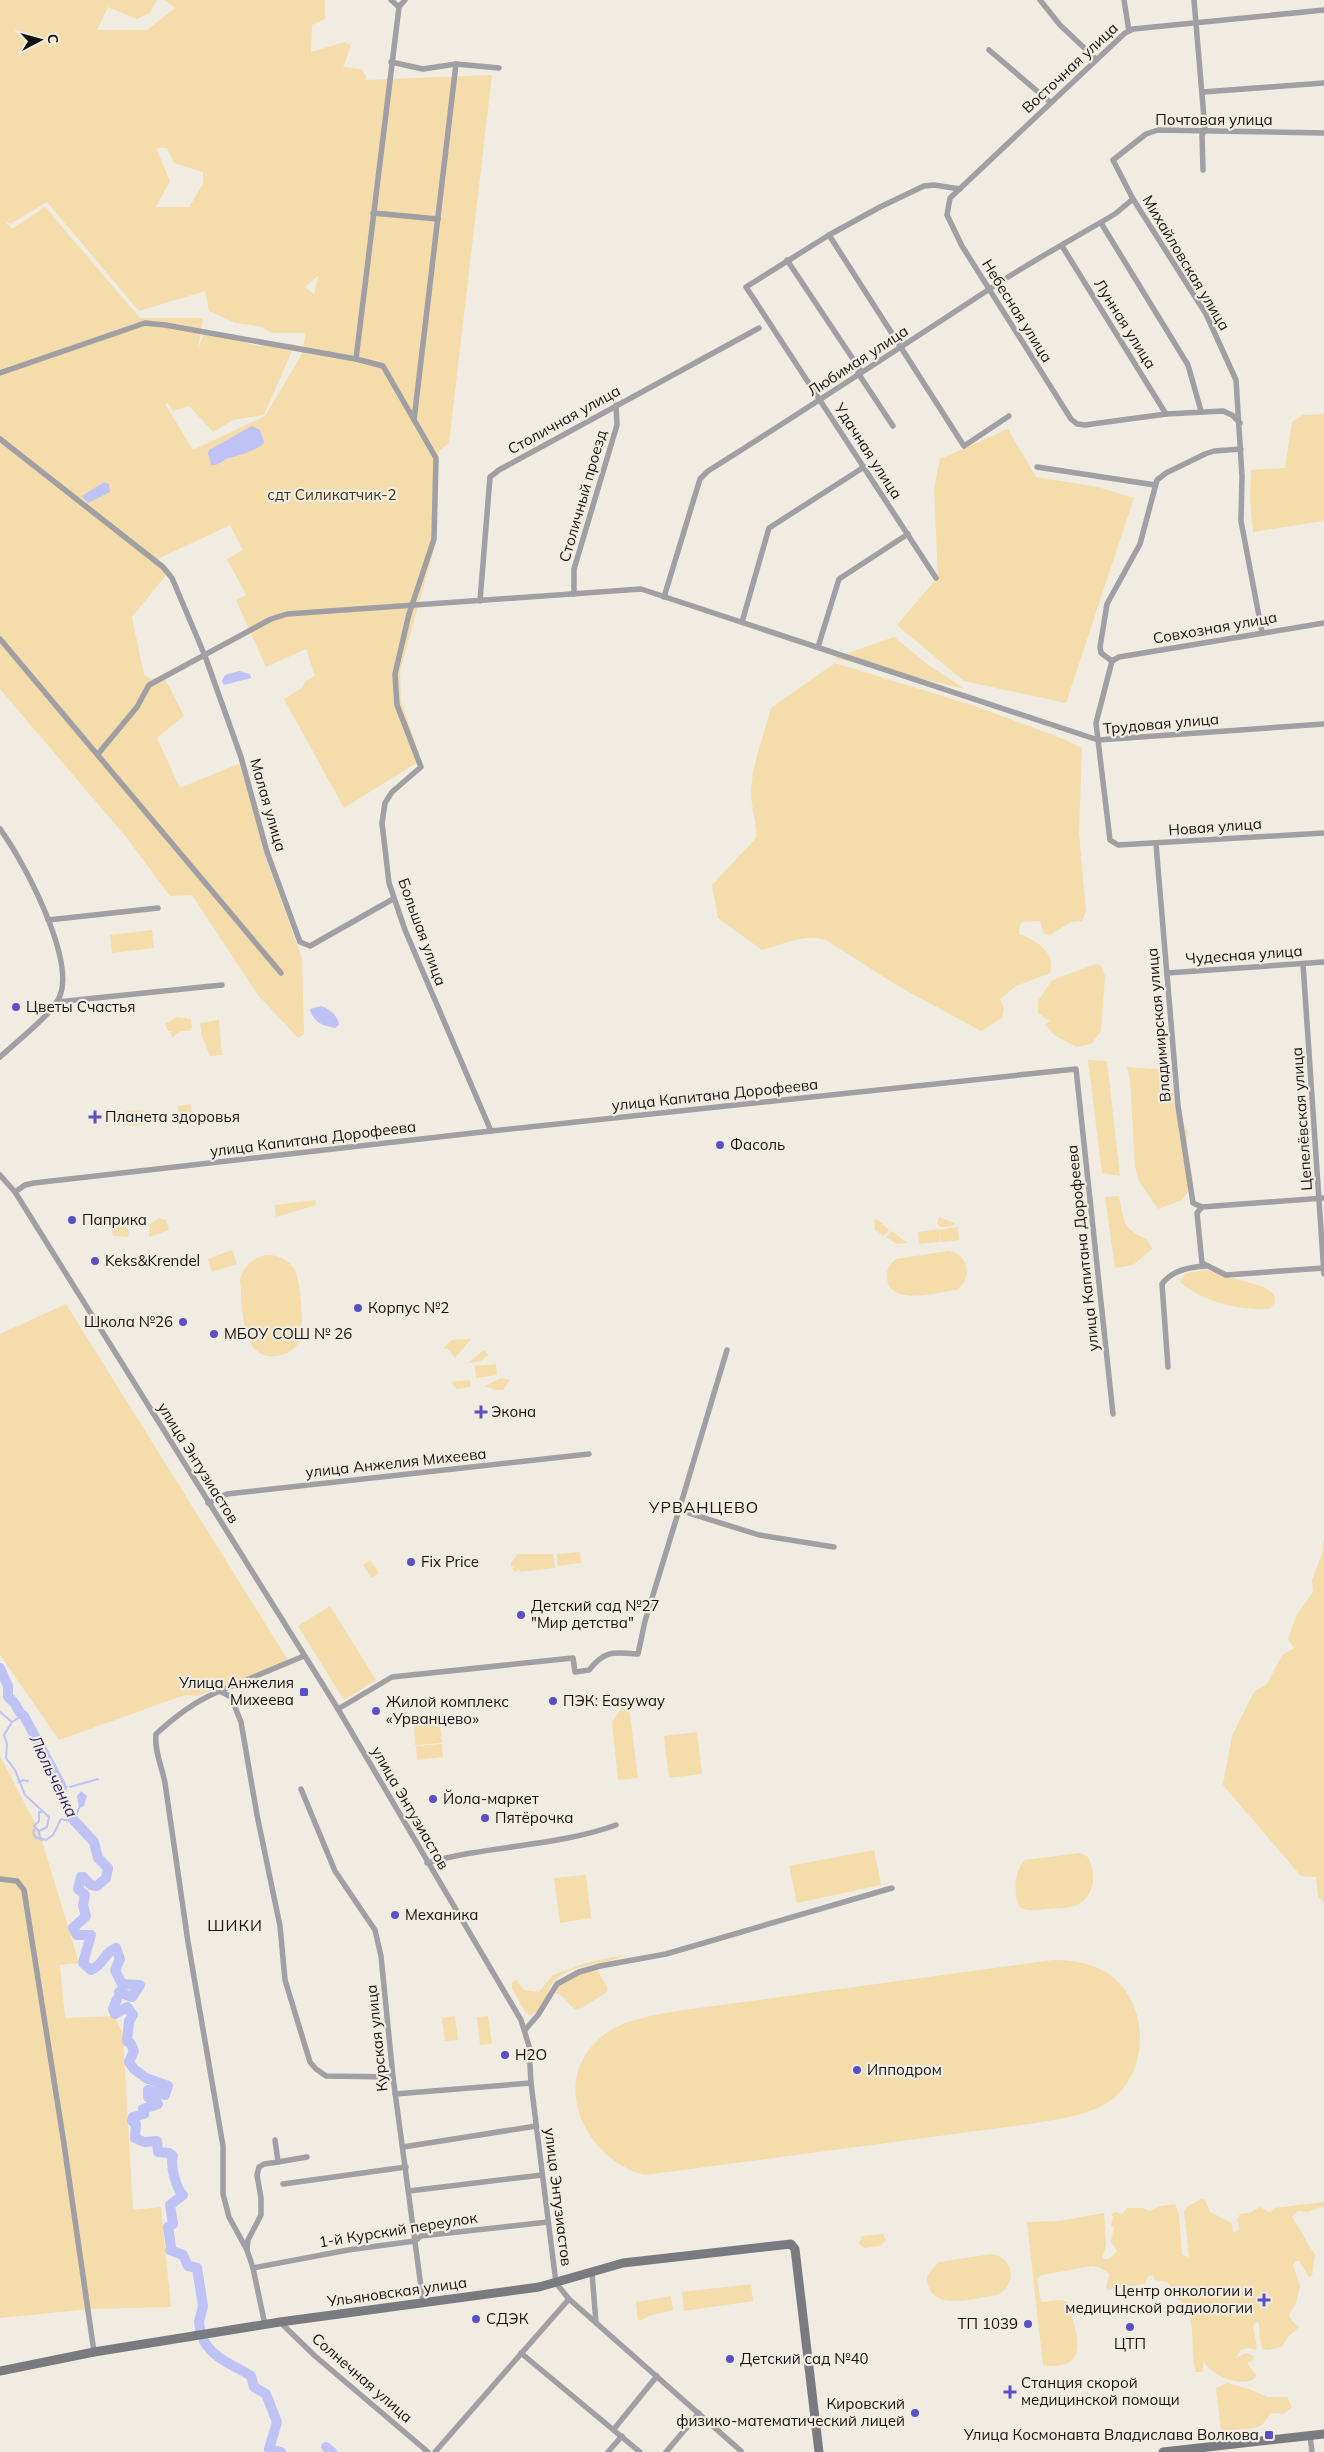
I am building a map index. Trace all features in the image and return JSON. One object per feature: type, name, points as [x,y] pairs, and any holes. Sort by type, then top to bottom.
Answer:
[{"type":"main road","name":"Ульяновская улица","points":[[0,2371],[94,2352],[280,2322],[556,2283],[614,2265],[638,2260],[791,2244],[795,2249],[819,2452]]},
{"type":"main road","points":[[1163,2452],[1324,2434]]},
{"type":"street","points":[[391,0],[399,8]]},
{"type":"street","points":[[356,359],[391,62],[399,8],[405,0]]},
{"type":"street","points":[[1040,0],[1060,25],[1096,59]]},
{"type":"street","points":[[1124,0],[1129,30]]},
{"type":"street","points":[[1194,0],[1203,92],[1205,130],[1202,135],[1203,170]]},
{"type":"street","name":"Восточная улица","points":[[950,198],[1050,102],[1129,30],[1324,10]]},
{"type":"street","points":[[989,50],[1050,102]]},
{"type":"street","points":[[391,62],[423,70],[456,64],[499,68]]},
{"type":"street","points":[[414,420],[456,64]]},
{"type":"street","points":[[1203,92],[1324,83]]},
{"type":"street","name":"Почтовая улица","points":[[1113,160],[1146,134],[1158,130],[1324,133]]},
{"type":"street","name":"Михайловская улица","points":[[1113,160],[1133,199],[1206,314],[1236,380],[1241,449],[1241,521],[1262,632]]},
{"type":"street","points":[[893,426],[787,260],[880,206],[924,186],[934,185],[960,189]]},
{"type":"street","name":"Небесная улица","points":[[950,198],[947,215],[962,246],[1071,419],[1077,424],[1085,425],[1166,414]]},
{"type":"street","name":"Любимая улица","points":[[664,597],[700,479],[708,471],[820,401],[860,372],[989,289],[1100,223],[1133,199]]},
{"type":"street","points":[[373,213],[438,219]]},
{"type":"street","points":[[1100,223],[1188,365],[1201,411]]},
{"type":"street","points":[[829,235],[964,446],[1009,416]]},
{"type":"street","name":"Лунная улица","points":[[1062,246],[1166,414]]},
{"type":"street","name":"Удачная улица","points":[[787,260],[746,287],[936,578]]},
{"type":"street","points":[[0,373],[145,323],[166,324],[356,359],[383,366],[436,458],[434,539],[412,606]]},
{"type":"street","name":"Столичная улица","points":[[480,601],[490,478],[616,405],[759,328]]},
{"type":"street","name":"Столичный проезд","points":[[574,594],[574,569],[617,426],[616,405]]},
{"type":"street","points":[[1166,414],[1223,411],[1232,414],[1240,422]]},
{"type":"street","name":"Малая улица","points":[[0,439],[163,567],[172,578],[205,656],[241,757],[267,852],[300,942],[310,946],[393,899]]},
{"type":"street","points":[[98,754],[137,707],[149,685],[271,619],[287,614],[641,589],[1098,740],[1096,723],[1112,661],[1101,653],[1100,648],[1105,610],[1140,544],[1155,485],[1166,473],[1205,454],[1214,451],[1241,449]]},
{"type":"street","points":[[1037,467],[1155,485]]},
{"type":"street","points":[[742,622],[769,528],[864,468]]},
{"type":"street","points":[[818,647],[839,579],[908,534]]},
{"type":"street","name":"Большая улица","points":[[412,606],[395,674],[397,704],[421,767],[392,792],[385,803],[382,815],[388,874],[393,899],[491,1131]]},
{"type":"street","name":"Совхозная улица","points":[[1112,661],[1119,657],[1262,632],[1324,624]]},
{"type":"street","points":[[0,639],[281,973]]},
{"type":"street","name":"Трудовая улица","points":[[1110,840],[1098,740],[1324,724]]},
{"type":"street","points":[[0,829],[27,872],[48,920],[63,968],[62,991],[57,1002],[0,1057]]},
{"type":"street","name":"Новая улица","points":[[1110,840],[1118,845],[1156,844],[1324,833]]},
{"type":"street","name":"Владимирская улица","points":[[1156,844],[1178,1106],[1193,1203],[1202,1207]]},
{"type":"street","points":[[48,920],[158,908]]},
{"type":"street","name":"Чудесная улица","points":[[1167,973],[1324,962]]},
{"type":"street","name":"Цепелёвская улица","points":[[1303,964],[1322,1199],[1324,1274]]},
{"type":"street","points":[[57,1002],[222,984]]},
{"type":"street","name":"улица Капитана Дорофеева","points":[[16,1192],[25,1185],[34,1183],[491,1131],[1076,1069],[1113,1414]]},
{"type":"street","name":"улица Энтузиастов","points":[[0,1174],[16,1192],[338,1710],[500,1984],[525,2030],[529,2046],[531,2083],[556,2283],[570,2299],[741,2451]]},
{"type":"street","points":[[1322,1199],[1202,1207],[1197,1212],[1202,1263],[1226,1275],[1324,1268]]},
{"type":"street","points":[[1168,1367],[1162,1284],[1167,1277],[1179,1271],[1209,1266]]},
{"type":"street","points":[[338,1710],[392,1677],[573,1658],[574,1672],[589,1670],[597,1659],[614,1652],[638,1654],[645,1621],[727,1350]]},
{"type":"street","name":"улица Анжелия Михеева","points":[[208,1503],[227,1494],[589,1454]]},
{"type":"street","points":[[679,1510],[759,1535],[834,1547]]},
{"type":"street","points":[[265,2325],[253,2268],[247,2250],[229,2217],[223,2194],[223,2146],[188,1942],[165,1782],[154,1745],[156,1734],[179,1714],[203,1698],[304,1656]]},
{"type":"street","points":[[220,1691],[231,1697],[242,1722],[280,1926],[285,1980],[310,2062],[326,2076],[393,2077]]},
{"type":"street","name":"Курская улица","points":[[301,1789],[335,1871],[376,1930],[381,1956],[395,2094],[404,2147],[423,2302]]},
{"type":"street","points":[[427,1863],[453,1856],[591,1834],[616,1825]]},
{"type":"street","points":[[0,1879],[17,1881],[24,1890],[94,2352]]},
{"type":"street","points":[[525,2030],[538,2015],[556,1984],[579,1972],[600,1966],[666,1954],[892,1888]]},
{"type":"street","points":[[395,2094],[531,2083]]},
{"type":"street","points":[[404,2147],[536,2126]]},
{"type":"street","points":[[275,2140],[278,2162]]},
{"type":"street","points":[[247,2250],[251,2234],[262,2215],[257,2175],[259,2168],[264,2164],[307,2158]]},
{"type":"street","points":[[283,2184],[406,2168]]},
{"type":"street","points":[[409,2191],[542,2175]]},
{"type":"street","name":"1-й Курский переулок","points":[[253,2268],[348,2250],[415,2241],[421,2236],[548,2222]]},
{"type":"street","points":[[592,2273],[596,2322]]},
{"type":"street","points":[[435,2452],[570,2299]]},
{"type":"street","name":"Солнечная улица","points":[[280,2322],[315,2356],[428,2452]]},
{"type":"street","points":[[522,2353],[640,2452]]},
{"type":"street","points":[[614,2429],[657,2376]]},
{"type":"street","points":[[666,2452],[699,2413]]},
{"type":"street","points":[[608,2452],[622,2436]]},
{"type":"street","points":[[1310,2436],[1312,2452]]},
{"type":"green space","name":"сдт Силикатчик-2","points":[[0,0],[157,0],[150,13],[137,19],[108,7],[97,30],[147,30],[175,8],[164,0],[325,0],[325,19],[312,25],[311,52],[345,42],[351,46],[343,67],[361,69],[366,76],[365,80],[492,75],[449,443],[439,451],[435,546],[400,671],[401,701],[421,760],[344,808],[284,699],[303,687],[305,681],[315,676],[306,649],[266,667],[236,600],[246,595],[227,559],[243,550],[230,525],[156,560],[166,575],[132,617],[144,675],[151,679],[163,675],[184,716],[157,738],[180,788],[241,763],[266,859],[302,958],[304,1034],[298,1038],[258,995],[192,895],[170,896],[126,837],[0,689]],"holes":[[[156,148],[167,148],[174,163],[203,172],[203,184],[189,207],[156,207],[170,181]],[[47,202],[139,311],[205,291],[209,311],[236,323],[262,327],[271,333],[306,333],[301,356],[265,416],[193,450],[165,404],[168,403],[173,411],[189,406],[213,432],[233,420],[264,415],[295,344],[257,346],[206,330],[198,348],[203,318],[140,318],[45,207],[12,229],[4,220],[10,224]],[[318,276],[314,294],[305,287]]]},
{"type":"green space","points":[[1324,414],[1324,521],[1253,532],[1250,498],[1251,470],[1285,468],[1292,422],[1303,415]]},
{"type":"green space","points":[[1008,429],[1036,477],[1098,487],[1134,498],[1066,703],[964,681],[897,625],[938,577],[934,489],[940,459]]},
{"type":"green space","points":[[894,637],[927,664],[965,689],[834,658]]},
{"type":"green space","points":[[835,663],[978,707],[1066,740],[1082,748],[1079,833],[1086,912],[1082,921],[1071,922],[1050,935],[1043,933],[1040,921],[1022,922],[1019,927],[1019,934],[1032,940],[1048,953],[1051,966],[1050,973],[1016,986],[1000,999],[1004,1008],[1002,1018],[981,1031],[898,986],[826,940],[810,938],[794,940],[762,950],[718,918],[712,885],[756,838],[751,798],[752,781],[771,708]]},
{"type":"green space","points":[[152,930],[154,948],[112,953],[110,935]]},
{"type":"green space","points":[[1096,964],[1101,966],[1105,976],[1101,1031],[1091,1044],[1077,1047],[1054,1035],[1045,1024],[1050,1021],[1038,1013],[1038,1001],[1052,980]]},
{"type":"green space","points":[[177,1017],[191,1019],[192,1028],[190,1031],[181,1031],[172,1038],[171,1031],[168,1031],[165,1024]]},
{"type":"green space","points":[[219,1020],[222,1055],[210,1056],[202,1036],[200,1023]]},
{"type":"green space","points":[[1088,1060],[1107,1061],[1120,1176],[1102,1173]]},
{"type":"green space","points":[[1127,1067],[1172,1070],[1174,1103],[1179,1118],[1188,1132],[1186,1144],[1193,1178],[1189,1190],[1182,1200],[1158,1209],[1139,1181],[1135,1167],[1130,1079]]},
{"type":"green space","points":[[191,1104],[193,1120],[180,1121],[178,1106]]},
{"type":"green space","points":[[144,1110],[145,1125],[128,1126],[127,1111]]},
{"type":"green space","points":[[1119,1196],[1123,1218],[1128,1228],[1147,1239],[1152,1249],[1133,1265],[1115,1268],[1105,1197]]},
{"type":"green space","points":[[315,1200],[316,1205],[276,1217],[275,1205]]},
{"type":"green space","points":[[939,1217],[954,1223],[953,1226],[940,1227],[937,1224]]},
{"type":"green space","points":[[159,1218],[166,1220],[169,1230],[149,1237],[150,1224]]},
{"type":"green space","points":[[877,1219],[889,1230],[884,1236],[875,1230],[874,1220]]},
{"type":"green space","points":[[116,1225],[126,1227],[129,1231],[128,1237],[113,1236],[111,1228]]},
{"type":"green space","points":[[958,1227],[959,1240],[941,1242],[939,1230]]},
{"type":"green space","points":[[939,1229],[940,1242],[919,1244],[918,1232]]},
{"type":"green space","points":[[892,1231],[907,1243],[897,1244],[886,1237]]},
{"type":"green space","points":[[232,1250],[237,1264],[212,1272],[208,1259]]},
{"type":"green space","points":[[948,1251],[961,1257],[966,1267],[965,1279],[957,1290],[917,1296],[897,1293],[891,1288],[887,1279],[887,1270],[896,1259]]},
{"type":"green space","points":[[266,1255],[281,1258],[293,1267],[300,1292],[301,1336],[295,1347],[284,1355],[265,1355],[256,1350],[249,1341],[245,1329],[240,1280],[246,1267],[257,1258]]},
{"type":"green space","points":[[1206,1270],[1264,1287],[1274,1294],[1275,1302],[1270,1309],[1235,1307],[1200,1295],[1180,1282],[1186,1273]]},
{"type":"green space","points":[[66,1304],[288,1660],[198,1696],[185,1695],[59,1740],[0,1655],[0,1334]]},
{"type":"green space","points":[[471,1339],[455,1358],[449,1350],[443,1348],[452,1340]]},
{"type":"green space","points":[[484,1350],[488,1355],[481,1361],[468,1363]]},
{"type":"green space","points":[[496,1364],[497,1375],[476,1378],[475,1366]]},
{"type":"green space","points":[[501,1378],[510,1380],[503,1390],[495,1390],[485,1386]]},
{"type":"green space","points":[[470,1380],[471,1387],[457,1389],[451,1382]]},
{"type":"green space","points":[[1324,1538],[1324,1903],[1318,1896],[1316,1877],[1301,1876],[1223,1785],[1232,1736],[1254,1692],[1267,1684],[1282,1655],[1294,1648],[1288,1639],[1296,1616],[1313,1592],[1312,1580],[1322,1554]]},
{"type":"green space","points":[[580,1552],[581,1563],[558,1566],[557,1554]]},
{"type":"green space","points":[[518,1554],[553,1554],[555,1568],[520,1572],[519,1569],[515,1572],[512,1569],[515,1566],[511,1567],[511,1563]]},
{"type":"green space","points":[[370,1560],[379,1573],[372,1578],[363,1565]]},
{"type":"green space","points":[[330,1606],[376,1680],[344,1700],[298,1626]]},
{"type":"green space","points":[[628,1699],[638,1778],[618,1780],[612,1722]]},
{"type":"green space","points":[[440,1724],[442,1743],[415,1745],[414,1726]]},
{"type":"green space","points":[[697,1732],[702,1774],[669,1778],[664,1736]]},
{"type":"green space","points":[[442,1744],[443,1757],[417,1760],[416,1746]]},
{"type":"green space","points":[[0,1756],[39,1831],[79,1963],[60,1965],[65,2018],[114,2016],[123,2034],[133,2210],[161,2207],[171,2307],[91,2309],[0,2318]]},
{"type":"green space","points":[[874,1850],[881,1885],[797,1903],[789,1866]]},
{"type":"green space","points":[[1080,1853],[1088,1857],[1093,1870],[1093,1884],[1088,1896],[1083,1901],[1066,1908],[1026,1910],[1020,1907],[1016,1895],[1016,1882],[1021,1865],[1025,1860]]},
{"type":"green space","points":[[586,1875],[591,1918],[560,1923],[554,1878]]},
{"type":"green space","points":[[626,1954],[610,1961],[574,1969],[557,1978],[550,1987],[540,2008],[532,2015],[526,2014],[512,1988],[512,1982],[516,1980],[524,1990],[539,1992],[553,1975],[586,1963]]},
{"type":"green space","name":"Ипподром","points":[[1053,1960],[1085,1964],[1108,1973],[1125,1991],[1134,2005],[1138,2022],[1140,2038],[1138,2055],[1133,2071],[1125,2086],[1114,2098],[1085,2113],[1030,2124],[645,2175],[624,2167],[606,2154],[592,2138],[581,2119],[576,2098],[577,2077],[584,2057],[599,2039],[616,2027],[626,2023],[677,2011]]},
{"type":"green space","points":[[597,1969],[607,1987],[607,1992],[582,2008],[574,2009],[562,1996],[556,1993],[567,1979]]},
{"type":"green space","points":[[455,2016],[458,2040],[445,2041],[442,2018]]},
{"type":"green space","points":[[488,2016],[492,2044],[480,2045],[477,2017]]},
{"type":"green space","points":[[1202,2199],[1205,2200],[1210,2212],[1232,2223],[1233,2233],[1240,2229],[1237,2220],[1240,2214],[1249,2213],[1260,2207],[1270,2212],[1274,2208],[1324,2202],[1324,2206],[1308,2212],[1298,2211],[1292,2217],[1315,2254],[1312,2276],[1309,2277],[1299,2261],[1295,2261],[1293,2265],[1300,2286],[1296,2303],[1289,2315],[1292,2321],[1299,2327],[1288,2337],[1282,2347],[1268,2350],[1263,2349],[1260,2341],[1259,2323],[1256,2322],[1253,2326],[1257,2347],[1255,2350],[1248,2348],[1241,2350],[1236,2358],[1246,2353],[1254,2356],[1253,2360],[1247,2363],[1257,2376],[1245,2382],[1229,2380],[1214,2372],[1204,2362],[1202,2372],[1196,2372],[1189,2316],[1169,2284],[1155,2280],[1153,2275],[1148,2276],[1145,2284],[1108,2290],[1106,2286],[1110,2274],[1099,2267],[1092,2266],[1042,2275],[1037,2278],[1041,2302],[1062,2300],[1069,2303],[1078,2345],[1073,2359],[1066,2364],[1043,2365],[1027,2222],[1059,2221],[1104,2213],[1106,2245],[1102,2258],[1107,2259],[1117,2251],[1111,2241],[1114,2227],[1111,2226],[1113,2217],[1111,2215],[1115,2212],[1122,2214],[1127,2208],[1142,2208],[1150,2211],[1161,2206],[1175,2204],[1179,2214],[1182,2255],[1189,2257],[1184,2211],[1188,2206]]},
{"type":"green space","points":[[883,2234],[886,2240],[880,2246],[865,2248],[859,2244],[862,2236]]},
{"type":"green space","points":[[992,2254],[1000,2256],[1009,2266],[1011,2272],[1008,2285],[997,2295],[964,2300],[943,2300],[929,2288],[927,2276],[939,2262]]},
{"type":"green space","points":[[751,2284],[753,2301],[684,2311],[682,2292]]},
{"type":"green space","points":[[671,2296],[673,2310],[638,2320],[636,2302]]},
{"type":"green space","points":[[1227,2383],[1268,2397],[1287,2397],[1292,2407],[1284,2414],[1271,2413],[1262,2425],[1255,2428],[1221,2431],[1216,2388]]},
{"type":"water","points":[[252,426],[260,430],[264,442],[262,445],[216,465],[211,465],[209,450]]},
{"type":"water","points":[[104,482],[109,484],[110,492],[88,503],[82,496]]},
{"type":"water","points":[[239,671],[250,674],[251,678],[224,685],[222,681],[225,675]]},
{"type":"water","points":[[321,1006],[333,1013],[339,1025],[335,1028],[316,1021],[310,1009]]},
{"type":"water","points":[[81,1791],[87,1796],[84,1806],[79,1808],[77,1796]]},
{"type":"waterway","name":"Люльченка","points":[[0,1668],[8,1686],[8,1697],[24,1716],[61,1785],[62,1796],[70,1816],[94,1842],[98,1858],[108,1868],[106,1878],[97,1886],[91,1885],[81,1877],[78,1889],[85,1895],[83,1905],[86,1916],[73,1928],[77,1935],[91,1935],[83,1963],[91,1970],[109,1952],[116,1948],[120,1959],[115,1970],[122,1984],[140,1985],[132,1997],[119,1992]]},
{"type":"waterway","points":[[0,1712],[12,1722],[23,1715]]},
{"type":"waterway","points":[[12,1722],[4,1735],[7,1744],[6,1758],[15,1770],[25,1795],[49,1817],[47,1827],[39,1831],[40,1838],[46,1840],[53,1835],[61,1819],[74,1822],[79,1808]]},
{"type":"waterway","points":[[70,1787],[98,1779]]},
{"type":"waterway","points":[[19,1782],[23,1780],[28,1781]]},
{"type":"waterway","name":"Люльченка","points":[[62,1787],[67,1787]]},
{"type":"waterway","points":[[39,1831],[34,1826],[39,1821],[39,1812],[42,1812]]},
{"type":"waterway","points":[[35,1829],[33,1832],[35,1837],[42,1840]]},
{"type":"waterway","name":"Люльченка","points":[[117,1999],[113,2009],[115,2014],[127,2007],[133,2015],[129,2021],[127,2041],[131,2044],[134,2051],[129,2062],[134,2069],[146,2078],[168,2086],[165,2095],[148,2090],[148,2097],[158,2104],[143,2109],[144,2114],[133,2117],[132,2121],[136,2124],[135,2138],[144,2142],[157,2141],[158,2152],[169,2153],[173,2156],[174,2177],[183,2195],[170,2205],[173,2224],[168,2227],[170,2250],[183,2255],[188,2266],[197,2268],[203,2306],[199,2322],[200,2329]]},
{"type":"waterway","name":"Люльченка","points":[[204,2341],[213,2353],[251,2376],[254,2387],[266,2394],[277,2422],[269,2449],[281,2452]]},
{"type":"waterway","name":"Люльченка","points":[[326,2447],[332,2452]]},
{"type":"place","name":"Цветы Счастья","points":[[16,1007]]},
{"type":"place","name":"Планета здоровья","points":[[95,1117]]},
{"type":"place","name":"Фасоль","points":[[720,1145]]},
{"type":"place","name":"Паприка","points":[[72,1220]]},
{"type":"place","name":"Keks&Krendel","points":[[95,1261]]},
{"type":"place","name":"Корпус №2","points":[[358,1308]]},
{"type":"place","name":"Школа №26","points":[[183,1322]]},
{"type":"place","name":"МБОУ СОШ № 26","points":[[214,1334]]},
{"type":"place","name":"Экона","points":[[481,1412]]},
{"type":"place","name":"Fix Price","points":[[411,1562]]},
{"type":"place","name":"Детский сад №27 \"Мир детства\"","points":[[521,1615]]},
{"type":"place","name":"Улица Анжелия Михеева","points":[[304,1692]]},
{"type":"place","name":"ПЭК: Easyway","points":[[553,1701]]},
{"type":"place","name":"Жилой комплекс «Урванцево»","points":[[376,1711]]},
{"type":"place","name":"Йола-маркет","points":[[433,1799]]},
{"type":"place","name":"Пятёрочка","points":[[485,1818]]},
{"type":"place","name":"Механика","points":[[395,1915]]},
{"type":"place","name":"H2O","points":[[505,2055]]},
{"type":"place","name":"Ипподром","points":[[857,2070]]},
{"type":"place","name":"Центр онкологии и медицинской радиологии","points":[[1264,2300]]},
{"type":"place","name":"СДЭК","points":[[476,2319]]},
{"type":"place","name":"ТП 1039","points":[[1028,2324]]},
{"type":"place","name":"ЦТП","points":[[1130,2327]]},
{"type":"place","name":"Детский сад №40","points":[[730,2359]]},
{"type":"place","name":"Станция скорой медицинской помощи","points":[[1010,2392]]},
{"type":"place","name":"Кировский физико-математический лицей","points":[[915,2413]]},
{"type":"place","name":"Улица Космонавта Владислава Волкова","points":[[1269,2435]]},
{"type":"district","name":"УРВАНЦЕВО","points":[[704,1507]]},
{"type":"district","name":"ШИКИ","points":[[235,1925]]}]
